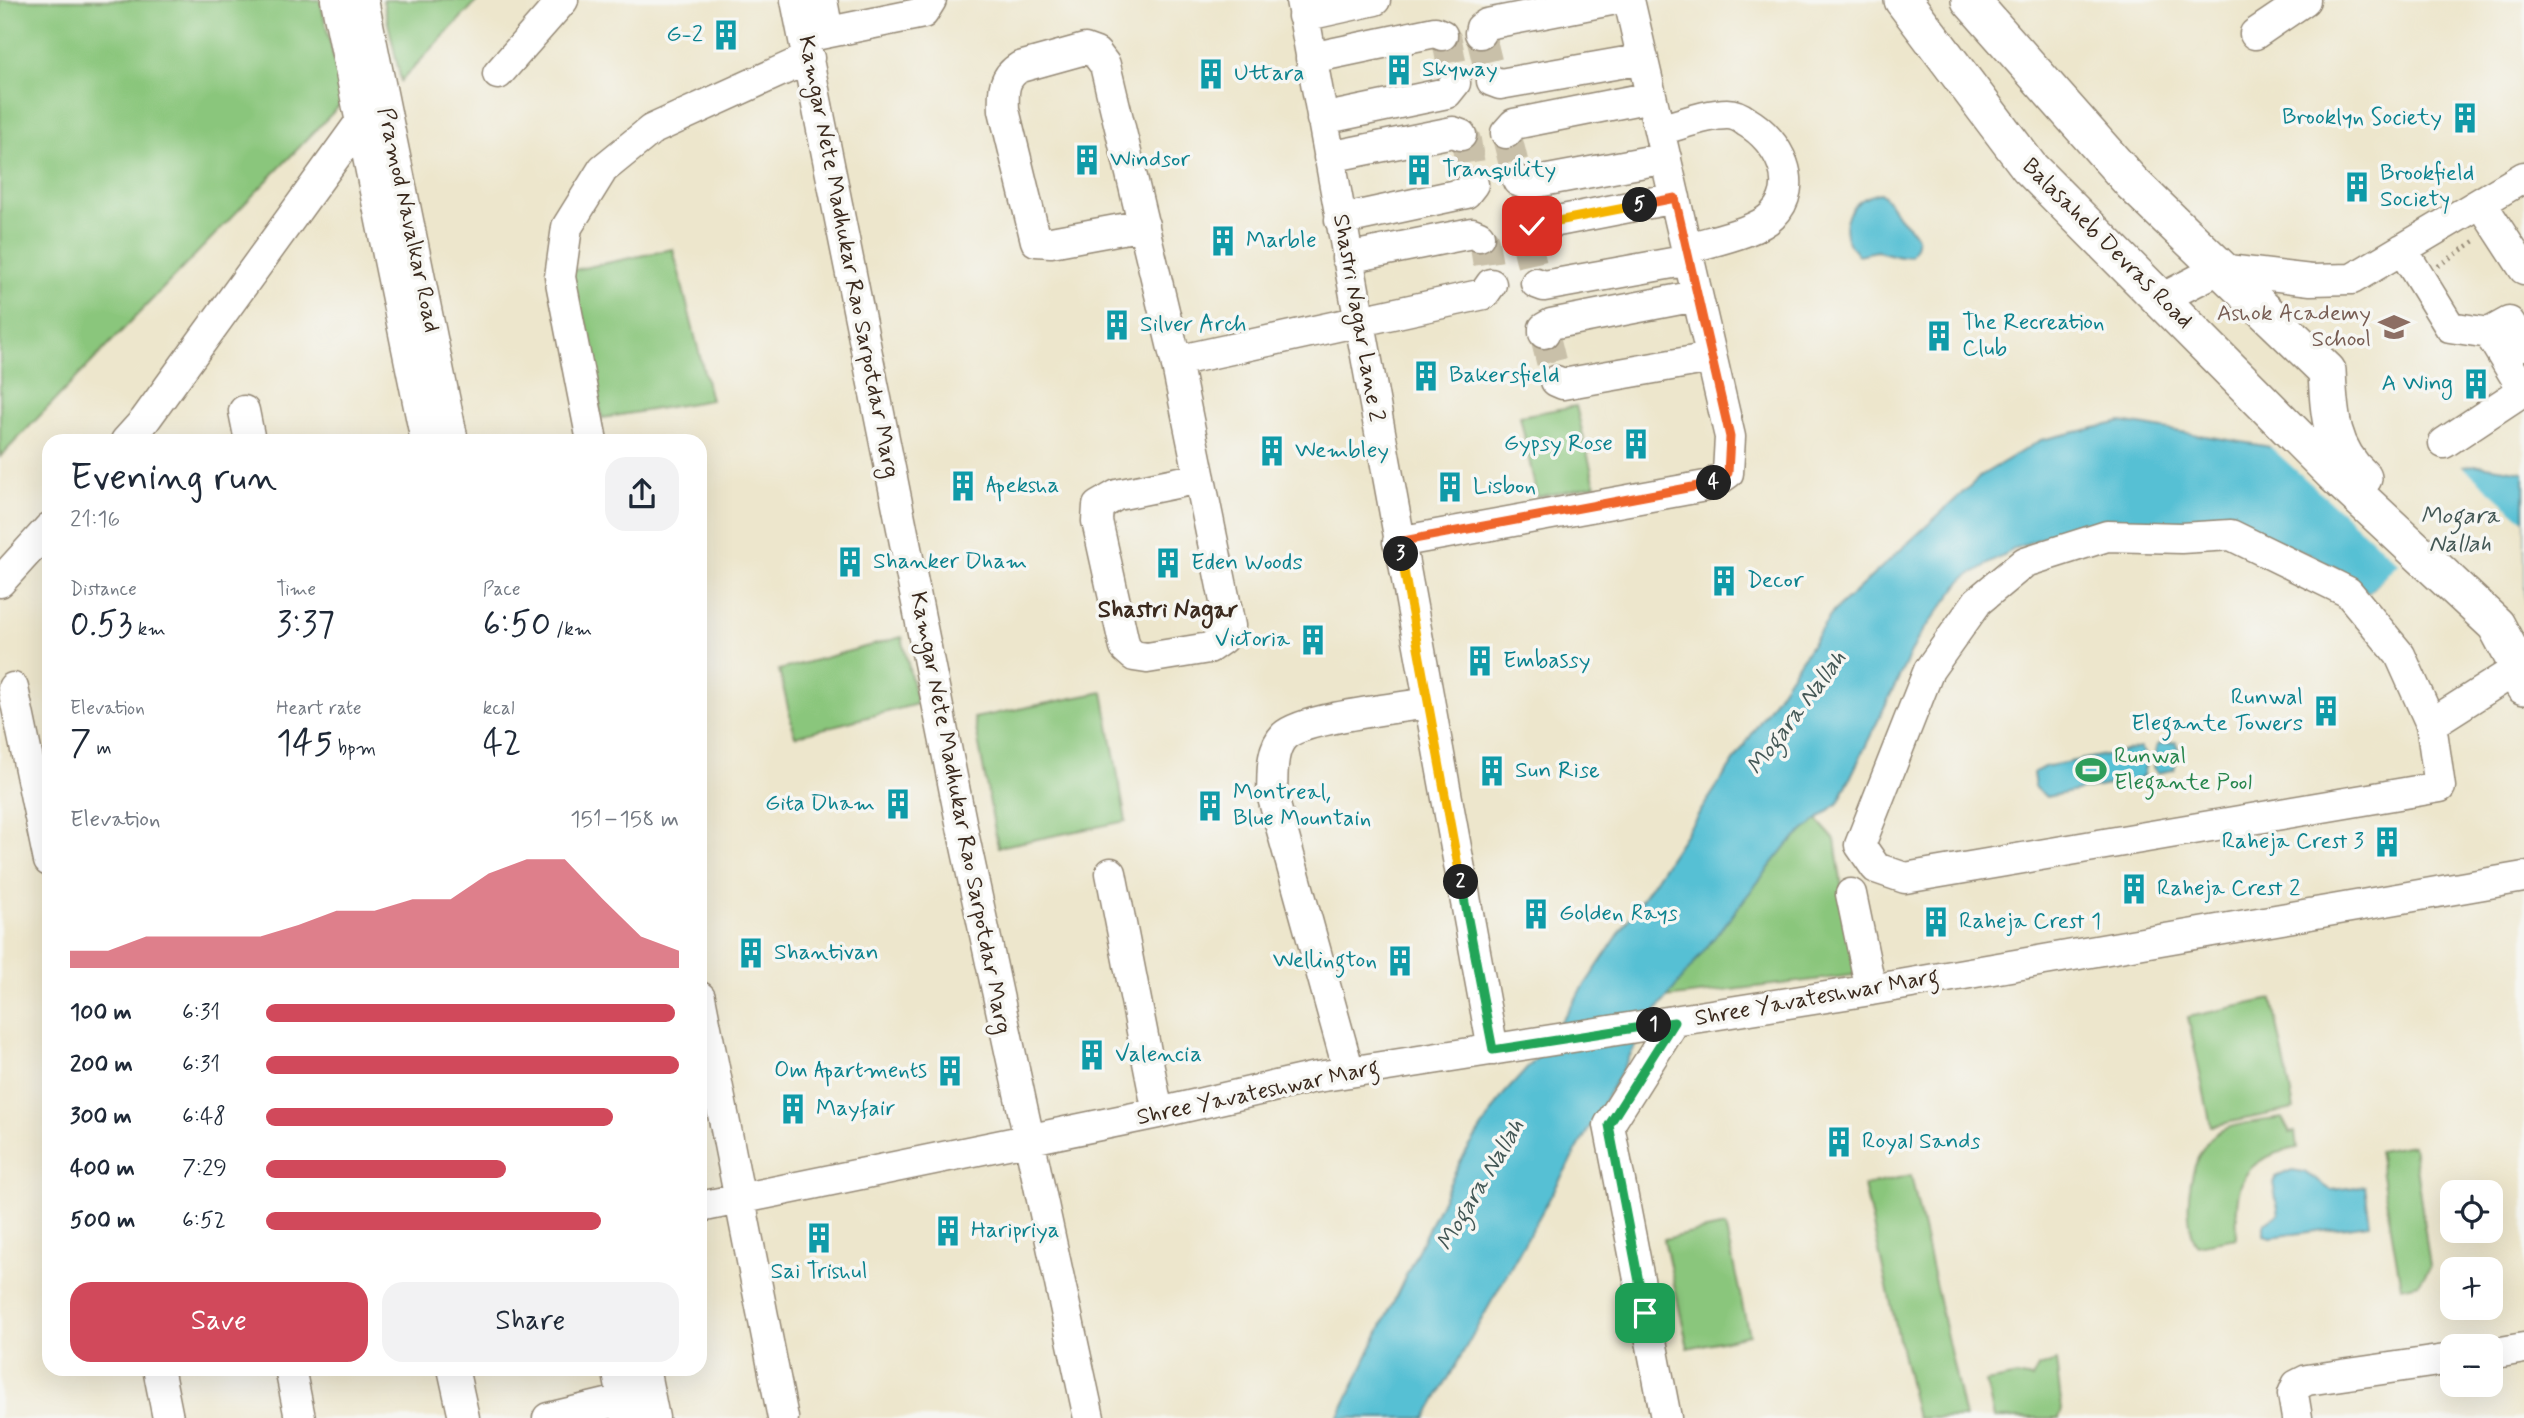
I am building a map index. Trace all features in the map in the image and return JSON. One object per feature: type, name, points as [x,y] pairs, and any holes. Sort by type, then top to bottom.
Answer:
[{"type":"main road","name":"Balasaheb Devras Road","points":[[1903,0],[2029,167],[2161,299],[2342,470],[2511,642]]},
{"type":"main road","points":[[1970,0],[2132,183],[2326,371],[2331,425],[2342,470]]},
{"type":"street","name":"Pramod Navalkar Road","points":[[337,0],[359,124],[425,434]]},
{"type":"street","name":"Pramod Navalkar Road","points":[[363,0],[452,434]]},
{"type":"street","points":[[498,74],[563,0]]},
{"type":"street","name":"Kamgar Nete Madhukar Rao Sarpotdar Marg","points":[[796,0],[814,42],[966,850],[1089,1418]]},
{"type":"street","points":[[814,42],[822,0]]},
{"type":"street","points":[[591,434],[560,277],[567,227],[603,169],[651,130],[814,42],[923,13],[931,0]]},
{"type":"street","points":[[1302,8],[1375,0]]},
{"type":"street","points":[[1480,33],[1487,24],[1611,0]]},
{"type":"street","points":[[1398,542],[1711,485],[1728,473],[1730,437],[1629,0]]},
{"type":"street","points":[[2255,34],[2305,0]]},
{"type":"street","name":"Shastri Nagar Lane 2","points":[[1302,8],[1427,703],[1493,1050]]},
{"type":"street","points":[[1311,58],[1435,32],[1442,35]]},
{"type":"street","points":[[1144,225],[1051,242],[1036,241],[1004,110],[1003,93],[1011,72],[1085,49],[1097,53],[1105,65],[1144,225],[1176,360],[1200,478],[1230,626],[1222,639],[1209,648],[1147,658],[1134,656],[1125,648],[1097,521],[1098,506],[1117,495],[1200,478]]},
{"type":"street","points":[[1492,81],[1500,84],[1643,59]]},
{"type":"street","points":[[1322,119],[1447,93],[1454,83]]},
{"type":"street","points":[[1506,133],[1514,124],[1651,97]]},
{"type":"street","points":[[1518,181],[1526,184],[1662,144],[1729,113],[1754,126],[1772,140],[1783,159],[1785,180],[1782,202],[1772,216],[1757,226],[1688,255],[1544,286],[1536,283]]},
{"type":"street","points":[[132,434],[359,124]]},
{"type":"street","points":[[1329,157],[1453,132],[1461,135]]},
{"type":"street","points":[[2161,299],[2219,269],[2311,280],[2352,279],[2402,249],[2489,215],[2524,177]]},
{"type":"street","points":[[1340,220],[1466,193],[1473,184]]},
{"type":"street","points":[[1525,235],[1525,230],[1532,226],[1675,198]]},
{"type":"street","points":[[2489,215],[2524,270]]},
{"type":"street","points":[[1347,258],[1472,233],[1479,236]]},
{"type":"street","points":[[2402,249],[2450,327],[2489,333],[2510,322],[2524,345]]},
{"type":"street","points":[[1176,360],[1484,294],[1491,285]]},
{"type":"street","points":[[1544,333],[1544,328],[1551,324],[1696,296]]},
{"type":"street","points":[[2444,443],[2524,390],[2489,333]]},
{"type":"street","points":[[1556,381],[1563,384],[1711,358]]},
{"type":"street","points":[[244,411],[249,434]]},
{"type":"street","points":[[2231,535],[2348,592],[2400,655],[2431,724],[2440,787],[1905,878],[1876,868],[1860,845],[1929,670],[1978,601],[2025,562],[2107,536],[2181,538],[2231,535]]},
{"type":"street","points":[[0,582],[42,536]]},
{"type":"street","points":[[2431,724],[2511,642]]},
{"type":"street","points":[[13,688],[42,827]]},
{"type":"street","points":[[1349,1072],[1272,794],[1273,761],[1283,737],[1304,726],[1427,703]]},
{"type":"street","points":[[1111,873],[1158,1114]]},
{"type":"street","name":"Shree Yavateshwar Marg","points":[[707,1205],[1158,1114],[1349,1072],[1871,990],[2524,877]]},
{"type":"street","points":[[1851,894],[1871,990]]},
{"type":"street","points":[[1666,1023],[1609,1125],[1666,1418]]},
{"type":"street","points":[[707,1033],[783,1418]]},
{"type":"street","points":[[2503,1351],[2524,1348]]},
{"type":"street","points":[[2297,1418],[2293,1394],[2297,1385],[2307,1380],[2440,1361]]},
{"type":"street","points":[[160,1376],[168,1418]]},
{"type":"street","points":[[291,1376],[300,1418]]},
{"type":"street","points":[[455,1376],[464,1418]]},
{"type":"street","points":[[548,1418],[625,1409],[619,1376]]},
{"type":"street","points":[[646,1376],[654,1418]]},
{"type":"path","points":[[2420,278],[2489,215]]},
{"type":"green space","points":[[0,0],[320,0],[344,101],[0,457]]},
{"type":"green space","points":[[383,0],[478,0],[401,81]]},
{"type":"green space","points":[[673,249],[711,400],[602,418],[569,271]]},
{"type":"green space","points":[[1576,406],[1595,485],[1537,497],[1520,416]]},
{"type":"green space","points":[[902,637],[917,704],[795,736],[779,670]]},
{"type":"green space","points":[[1103,692],[1126,821],[998,847],[974,718]]},
{"type":"green space","points":[[1817,820],[1835,840],[1855,975],[1666,998],[1788,844]]},
{"type":"green space","points":[[2272,999],[2294,1109],[2211,1126],[2188,1017]]},
{"type":"green space","points":[[2282,1118],[2290,1133],[2295,1132],[2297,1148],[2263,1159],[2244,1177],[2237,1202],[2237,1238],[2197,1245],[2189,1217],[2189,1200],[2195,1166],[2202,1150],[2211,1138],[2229,1127]]},
{"type":"green space","points":[[2413,1145],[2430,1267],[2419,1283],[2401,1287],[2378,1151]]},
{"type":"green space","points":[[1911,1175],[1965,1418],[1917,1418],[1864,1186]]},
{"type":"green space","points":[[1725,1226],[1749,1335],[1688,1348],[1664,1239]]},
{"type":"green space","points":[[2056,1361],[2062,1410],[2059,1418],[1994,1418],[1986,1382],[2017,1376],[2032,1379],[2038,1367]]},
{"type":"water","points":[[1880,193],[1916,235],[1917,243],[1911,255],[1900,257],[1877,251],[1858,255],[1850,246],[1846,236],[1847,217],[1859,202]]},
{"type":"water","name":"Mogara Nallah","points":[[2121,422],[2403,469],[2480,465],[2524,472],[2524,602],[2393,570],[2369,593],[2342,571],[2307,553],[2237,526],[2119,523],[2064,529],[2016,548],[1963,579],[1918,638],[1838,803],[1788,844],[1651,1018],[1426,1418],[1338,1418],[1461,1160],[1503,1095],[1535,1060],[1833,612],[1982,475],[2041,440]]},
{"type":"water","points":[[2176,742],[2179,751],[2174,770],[2157,773],[2153,767],[2157,745]]},
{"type":"water","name":"Runwal Elegante Pool","points":[[2140,748],[2147,757],[2143,776],[2139,779],[2046,797],[2035,787],[2033,773],[2044,767]]},
{"type":"water","points":[[2292,1170],[2304,1172],[2331,1190],[2365,1186],[2370,1224],[2271,1237],[2264,1235],[2264,1223],[2279,1214],[2273,1183],[2276,1177]]},
{"type":"pier","points":[[2266,443],[2403,465],[2459,463],[2524,521],[2524,606],[2448,601],[2393,574],[2372,595],[2369,593],[2398,563]]},
{"type":"tunnel","points":[[1480,33],[1492,81]]},
{"type":"tunnel","points":[[1442,35],[1447,40],[1455,83]]},
{"type":"tunnel","points":[[1506,133],[1518,181]]},
{"type":"tunnel","points":[[1461,135],[1466,140],[1473,184]]},
{"type":"tunnel","points":[[1525,235],[1536,283]]},
{"type":"tunnel","points":[[1479,236],[1484,241],[1491,284]]},
{"type":"tunnel","points":[[1544,333],[1556,381]]},
{"type":"place","name":"G-2","points":[[726,35]]},
{"type":"place","name":"Skyway","points":[[1399,70]]},
{"type":"place","name":"Uttara","points":[[1211,74]]},
{"type":"place","name":"Brooklyn Society","points":[[2465,118]]},
{"type":"place","name":"Windsor","points":[[1087,160]]},
{"type":"place","name":"Tranquility","points":[[1419,170]]},
{"type":"place","name":"Brookfield Society","points":[[2357,187]]},
{"type":"place","name":"Marble","points":[[1223,241]]},
{"type":"place","name":"Silver Arch","points":[[1117,325]]},
{"type":"place","name":"Ashok Academy School","points":[[2394,327]]},
{"type":"place","name":"The Recreation Club","points":[[1939,336]]},
{"type":"place","name":"Bakersfield","points":[[1426,376]]},
{"type":"place","name":"A Wing","points":[[2476,384]]},
{"type":"place","name":"Gypsy Rose","points":[[1636,444]]},
{"type":"place","name":"Wembley","points":[[1272,451]]},
{"type":"place","name":"Apeksha","points":[[963,486]]},
{"type":"place","name":"Lisbon","points":[[1450,487]]},
{"type":"place","name":"Shanker Dham","points":[[850,562]]},
{"type":"place","name":"Eden Woods","points":[[1168,563]]},
{"type":"place","name":"Decor","points":[[1724,581]]},
{"type":"place","name":"Victoria","points":[[1313,640]]},
{"type":"place","name":"Embassy","points":[[1480,661]]},
{"type":"place","name":"Runwal Elegante Towers","points":[[2326,711]]},
{"type":"place","name":"Runwal Elegante Pool","points":[[2091,770]]},
{"type":"place","name":"Sun Rise","points":[[1492,771]]},
{"type":"place","name":"Gita Dham","points":[[898,804]]},
{"type":"place","name":"Montreal, Blue Mountain","points":[[1210,806]]},
{"type":"place","name":"Raheja Crest 3","points":[[2387,842]]},
{"type":"place","name":"Raheja Crest 2","points":[[2134,889]]},
{"type":"place","name":"Golden Rays","points":[[1536,914]]},
{"type":"place","name":"Raheja Crest 1","points":[[1936,922]]},
{"type":"place","name":"Shantivan","points":[[751,953]]},
{"type":"place","name":"Wellington","points":[[1400,961]]},
{"type":"place","name":"Valencia","points":[[1092,1055]]},
{"type":"place","name":"Om Apartments","points":[[950,1071]]},
{"type":"place","name":"Mayfair","points":[[793,1109]]},
{"type":"place","name":"Royal Sands","points":[[1839,1142]]},
{"type":"place","name":"Haripriya","points":[[948,1231]]},
{"type":"place","name":"Sai Trishul","points":[[819,1238]]},
{"type":"district","name":"Shastri Nagar","points":[[1168,610]]},
{"type":"route","points":[[1532,226],[1675,198],[1730,437],[1728,473],[1711,485],[1398,542],[1493,1050],[1587,1033],[1674,1022],[1609,1125],[1645,1313]]}]
